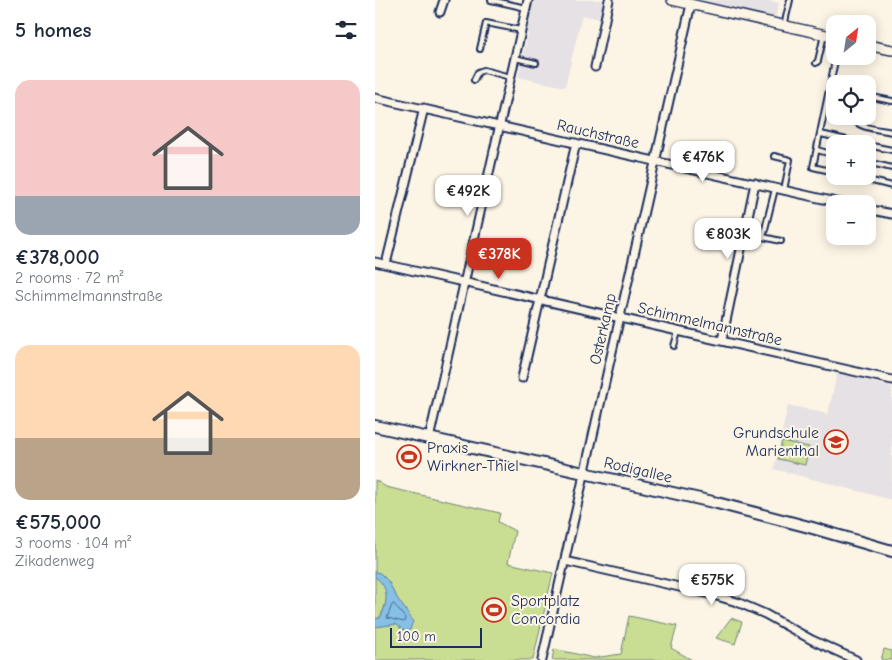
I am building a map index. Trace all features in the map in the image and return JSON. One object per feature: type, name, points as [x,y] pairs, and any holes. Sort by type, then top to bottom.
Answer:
[{"type":"main road","name":"Rodigallee","points":[[375,426],[761,514],[892,551]]},
{"type":"street","points":[[440,12],[444,0]]},
{"type":"street","points":[[429,438],[528,0]]},
{"type":"street","points":[[595,67],[609,0]]},
{"type":"street","points":[[672,0],[824,35]]},
{"type":"street","name":"Osterkamp","points":[[542,660],[691,4]]},
{"type":"street","points":[[876,46],[892,50]]},
{"type":"street","name":"Rauchstraße","points":[[375,98],[826,200]]},
{"type":"street","points":[[387,264],[424,108]]},
{"type":"street","points":[[523,378],[576,143]]},
{"type":"street","points":[[722,340],[755,183]]},
{"type":"street","points":[[876,211],[892,214]]},
{"type":"street","name":"Schimmelmannstraße","points":[[375,262],[892,380]]},
{"type":"street","points":[[565,561],[737,602],[856,660]]},
{"type":"lane","points":[[491,0],[526,8]]},
{"type":"lane","points":[[784,26],[790,0]]},
{"type":"lane","points":[[479,49],[486,23],[521,30]]},
{"type":"lane","points":[[816,63],[824,35]]},
{"type":"lane","points":[[515,58],[536,63]]},
{"type":"lane","points":[[474,80],[477,72],[484,70],[510,77]]},
{"type":"lane","points":[[876,98],[892,101]]},
{"type":"lane","points":[[826,106],[813,167],[826,170]]},
{"type":"lane","points":[[860,125],[892,132]]},
{"type":"lane","points":[[821,134],[826,135]]},
{"type":"lane","points":[[876,147],[892,150]]},
{"type":"lane","points":[[817,150],[826,152]]},
{"type":"lane","points":[[774,156],[790,160],[784,190]]},
{"type":"lane","points":[[876,164],[892,168]]},
{"type":"lane","points":[[876,182],[892,186]]},
{"type":"lane","points":[[775,188],[763,237],[781,241]]},
{"type":"lane","points":[[673,346],[679,330]]},
{"type":"shaded area","points":[[533,0],[606,0],[601,19],[582,15],[565,87],[518,77],[528,34],[526,33]]},
{"type":"shaded area","points":[[691,0],[765,0],[779,3],[775,18]]},
{"type":"shaded area","name":"Grundschule Marienthal","points":[[837,373],[892,387],[892,500],[774,469],[788,405],[828,414]]},
{"type":"green space","points":[[782,441],[809,447],[805,465],[778,459]]},
{"type":"green space","points":[[375,480],[386,487],[500,513],[498,522],[515,531],[508,563],[553,573],[533,660],[375,660],[375,627],[396,624],[404,631],[413,621],[388,581],[380,573],[375,572]]},
{"type":"green space","points":[[375,577],[384,586],[386,602],[379,618],[375,619]]},
{"type":"green space","points":[[629,616],[677,626],[671,648],[692,660],[552,660],[554,649],[594,658],[621,654]]},
{"type":"green space","points":[[731,618],[742,622],[735,644],[716,638]]},
{"type":"green space","points":[[884,649],[892,651],[892,660],[881,660]]},
{"type":"water","points":[[375,572],[380,573],[388,581],[413,621],[410,630],[404,631],[396,624],[375,627],[375,619],[380,618],[383,613],[386,596],[383,586],[375,577]]},
{"type":"place","name":"Grundschule Marienthal","points":[[836,442]]},
{"type":"place","name":"Praxis Wirkner-Thiel","points":[[409,457]]},
{"type":"place","name":"Sportplatz Concordia","points":[[494,610]]}]
